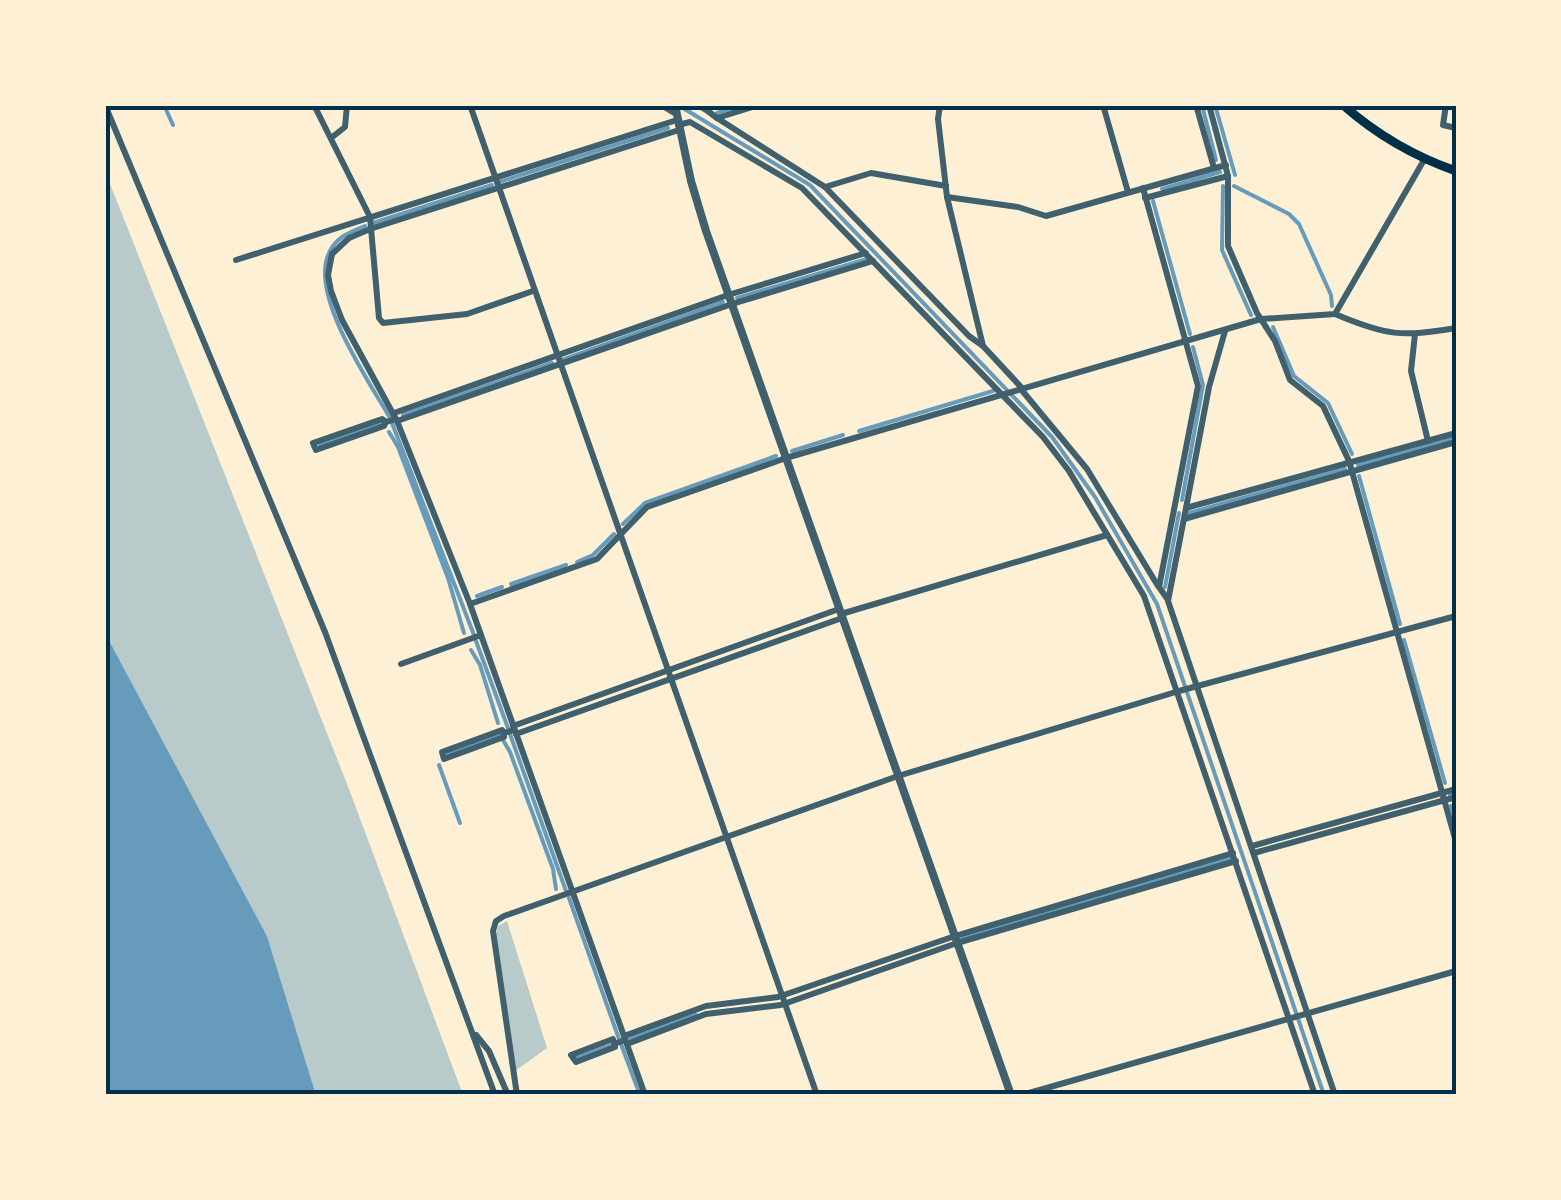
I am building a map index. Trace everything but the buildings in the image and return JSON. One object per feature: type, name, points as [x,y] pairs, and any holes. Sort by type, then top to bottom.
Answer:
[{"type":"main road","points":[[1342,105],[1388,140],[1424,160],[1456,171]]},
{"type":"street","points":[[105,105],[325,632],[495,1095]]},
{"type":"street","points":[[314,105],[370,218],[379,318],[383,323],[467,314],[533,291]]},
{"type":"street","points":[[331,138],[345,128],[347,105]]},
{"type":"street","points":[[470,105],[817,1095]]},
{"type":"street","points":[[661,105],[677,118],[802,188],[1002,393],[1069,471],[1144,596],[1180,691],[1315,1095]]},
{"type":"street","points":[[701,107],[719,105]]},
{"type":"street","points":[[717,118],[759,105]]},
{"type":"street","points":[[940,105],[938,119],[947,197],[983,346]]},
{"type":"street","points":[[1103,105],[1128,192]]},
{"type":"street","points":[[1196,105],[1214,168]]},
{"type":"street","points":[[1209,105],[1228,176],[1228,246],[1290,380],[1324,406],[1349,462],[1456,842]]},
{"type":"street","points":[[1446,105],[1443,125],[1456,128]]},
{"type":"street","points":[[701,107],[825,187],[983,346],[1087,469],[1168,600],[1335,1095]]},
{"type":"street","points":[[236,260],[677,118]]},
{"type":"street","points":[[645,1095],[470,604],[396,418],[342,320],[328,276],[338,245],[370,229],[497,188],[677,118]]},
{"type":"street","points":[[677,118],[706,231],[1011,1095]]},
{"type":"street","points":[[1335,314],[1424,160]]},
{"type":"street","points":[[947,197],[1018,207],[1046,216],[1226,164]]},
{"type":"street","points":[[825,187],[871,173],[946,186]]},
{"type":"street","points":[[1145,198],[1228,176]]},
{"type":"street","points":[[1156,184],[1158,194]]},
{"type":"street","points":[[1143,188],[1198,386],[1159,587]]},
{"type":"street","points":[[386,422],[382,419],[314,443],[316,450],[384,426],[396,418],[866,254]]},
{"type":"street","points":[[730,300],[873,261]]},
{"type":"street","points":[[470,604],[598,559],[647,506],[786,458],[1019,387],[1261,319],[1335,314],[1379,332],[1414,334],[1456,328]]},
{"type":"street","points":[[1168,600],[1209,387],[1225,330]]},
{"type":"street","points":[[1414,334],[1411,371],[1428,440]]},
{"type":"street","points":[[1186,508],[1456,433]]},
{"type":"street","points":[[1184,519],[1456,442]]},
{"type":"street","points":[[504,733],[502,730],[442,752],[444,760],[504,733],[840,614],[1106,535]]},
{"type":"street","points":[[517,1095],[493,930],[496,921],[898,776],[1180,691],[1456,616]]},
{"type":"street","points":[[401,664],[481,635]]},
{"type":"street","points":[[1253,850],[1456,793]]},
{"type":"street","points":[[614,1044],[706,1014],[784,1000],[956,940],[1235,857]]},
{"type":"street","points":[[1022,1095],[1456,971]]},
{"type":"street","points":[[473,1030],[489,1051],[508,1095]]},
{"type":"street","points":[[612,1039],[614,1044],[615,1048],[576,1062],[572,1055],[612,1039]]},
{"type":"shaded area","points":[[105,171],[349,789],[463,1095],[316,1095],[267,936],[105,633]]},
{"type":"shaded area","points":[[507,921],[547,1048],[515,1071],[496,935],[498,926]]},
{"type":"water","points":[[105,633],[267,936],[316,1095],[105,1095]]},
{"type":"waterway","points":[[164,105],[173,125]]},
{"type":"waterway","points":[[678,105],[810,185],[1052,437],[1095,497],[1157,604],[1324,1095]]},
{"type":"waterway","points":[[717,113],[742,105]]},
{"type":"waterway","points":[[1202,105],[1216,160]]},
{"type":"waterway","points":[[1215,105],[1235,175]]},
{"type":"waterway","points":[[499,182],[668,128]]},
{"type":"waterway","points":[[1162,189],[1220,172]]},
{"type":"waterway","points":[[373,223],[492,185]]},
{"type":"waterway","points":[[1223,186],[1222,250],[1251,315]]},
{"type":"waterway","points":[[1234,186],[1289,214],[1299,224],[1331,295],[1332,306]]},
{"type":"waterway","points":[[1153,201],[1190,334]]},
{"type":"waterway","points":[[365,226],[332,247],[325,271],[327,291],[344,337],[390,418]]},
{"type":"waterway","points":[[737,298],[867,259]]},
{"type":"waterway","points":[[562,360],[723,302]]},
{"type":"waterway","points":[[1273,327],[1294,376],[1328,403],[1352,454]]},
{"type":"waterway","points":[[1182,500],[1203,385],[1193,347]]},
{"type":"waterway","points":[[403,415],[552,363]]},
{"type":"waterway","points":[[859,431],[993,391]]},
{"type":"waterway","points":[[320,445],[381,423]]},
{"type":"waterway","points":[[392,423],[474,635]]},
{"type":"waterway","points":[[389,432],[448,578],[464,633]]},
{"type":"waterway","points":[[792,451],[843,435]]},
{"type":"waterway","points":[[1358,465],[1456,438]]},
{"type":"waterway","points":[[623,524],[645,503],[776,456]]},
{"type":"waterway","points":[[1189,513],[1345,469]]},
{"type":"waterway","points":[[1359,476],[1400,624]]},
{"type":"waterway","points":[[1165,587],[1179,513]]},
{"type":"waterway","points":[[577,562],[593,555],[614,534]]},
{"type":"waterway","points":[[511,584],[566,565]]},
{"type":"waterway","points":[[477,596],[502,587]]},
{"type":"waterway","points":[[1404,640],[1445,783]]},
{"type":"waterway","points":[[476,641],[508,728]]},
{"type":"waterway","points":[[471,650],[480,665],[498,723]]},
{"type":"waterway","points":[[510,734],[566,891]]},
{"type":"waterway","points":[[446,754],[501,735]]},
{"type":"waterway","points":[[503,740],[553,869],[556,889]]},
{"type":"waterway","points":[[439,765],[460,823]]},
{"type":"waterway","points":[[1450,795],[1456,794]]},
{"type":"waterway","points":[[1451,806],[1456,823]]},
{"type":"waterway","points":[[962,938],[1231,858]]},
{"type":"waterway","points":[[569,898],[619,1039]]},
{"type":"waterway","points":[[630,1038],[696,1015]]},
{"type":"waterway","points":[[621,1044],[640,1095]]},
{"type":"waterway","points":[[576,1058],[610,1046]]}]
